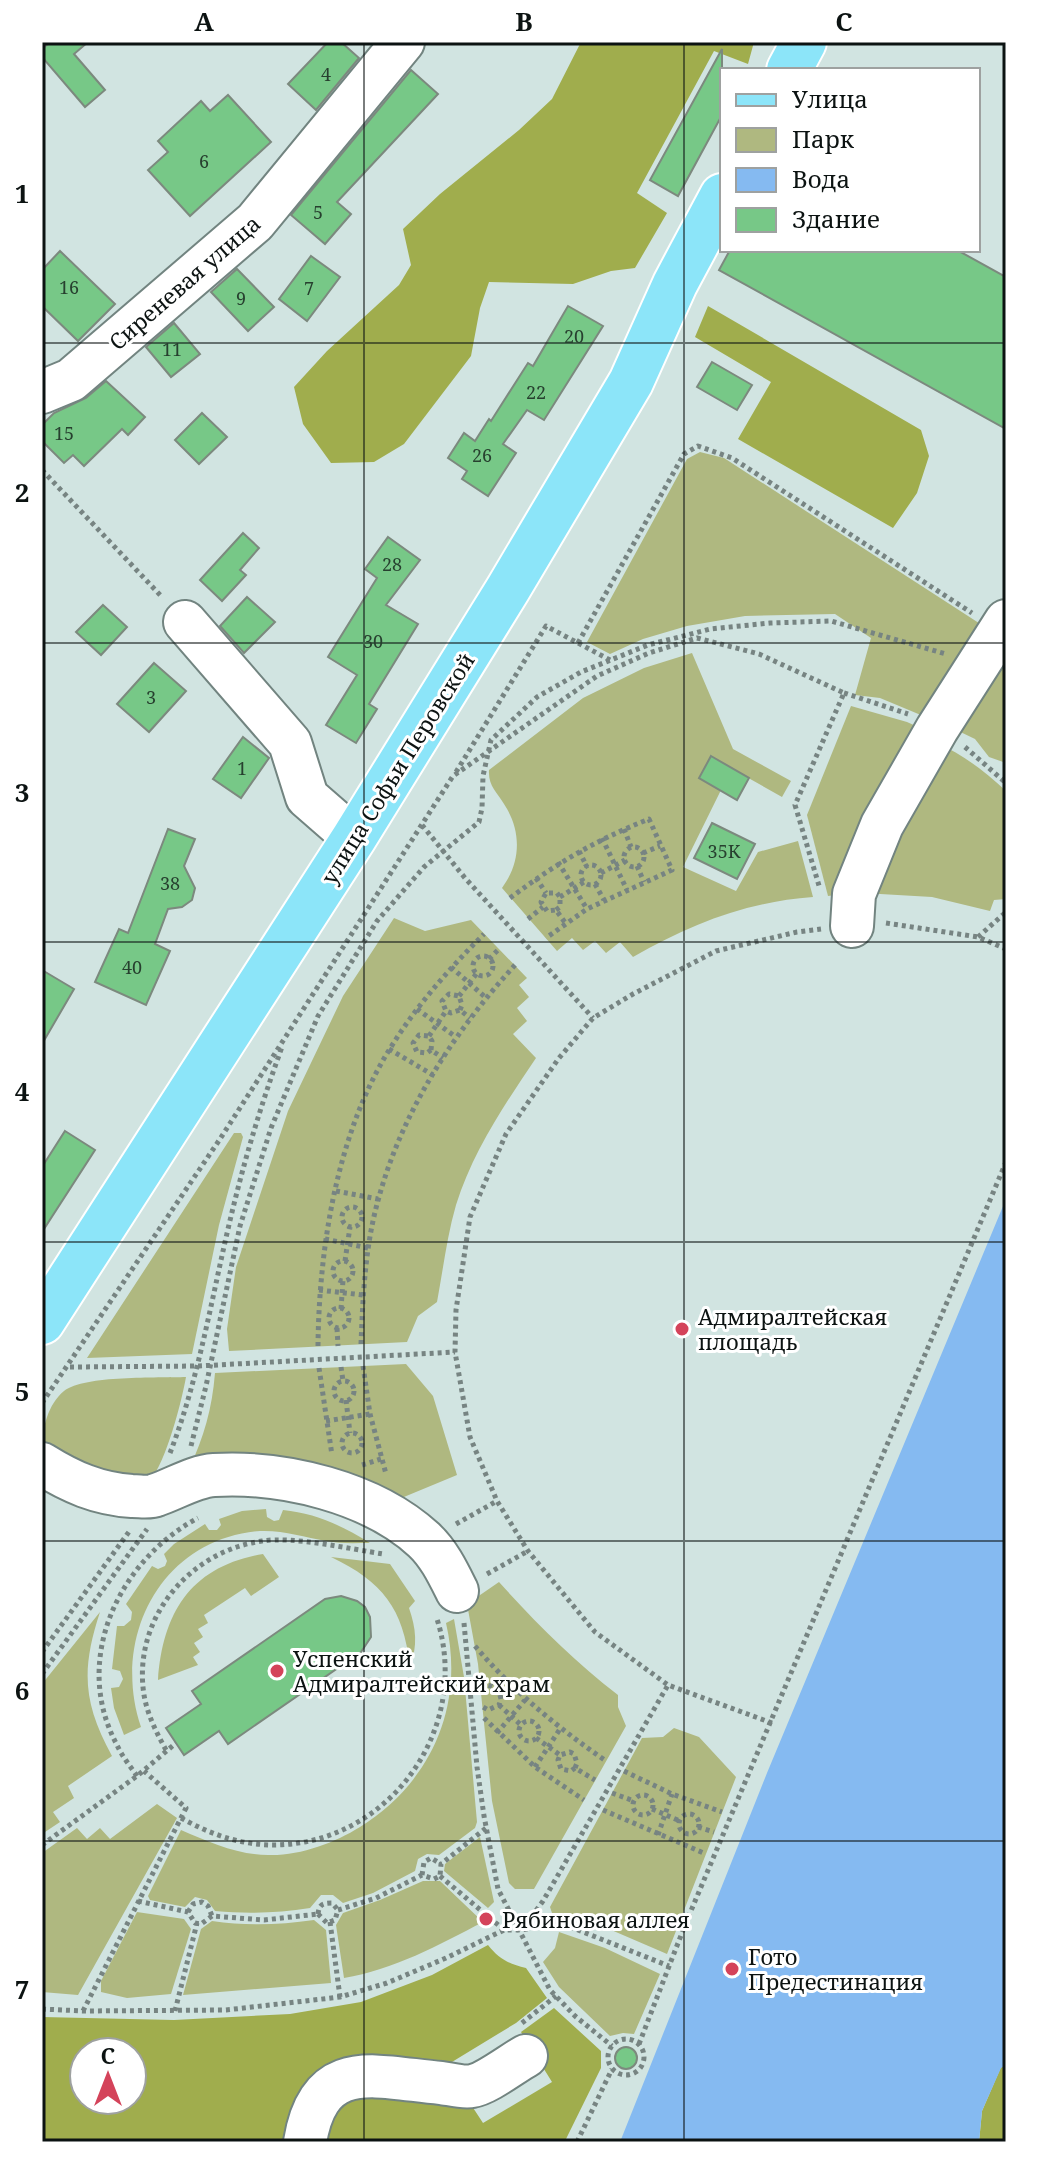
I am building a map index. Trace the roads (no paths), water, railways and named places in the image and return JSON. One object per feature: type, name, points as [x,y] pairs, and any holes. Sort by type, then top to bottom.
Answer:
[{"type":"main road","points":[[790,68],[804,42]]},
{"type":"main road","name":"улица Софьи Перовской","points":[[42,1322],[354,838],[508,589],[631,382],[675,284],[720,200]]},
{"type":"street","name":"Сиреневая улица","points":[[42,392],[71,380],[255,222],[403,42]]},
{"type":"street","points":[[185,622],[290,743],[307,797],[354,838]]},
{"type":"street","points":[[852,926],[854,894],[882,825],[937,729],[1003,626]]},
{"type":"street","points":[[42,1464],[66,1480],[108,1495],[161,1493],[209,1475],[257,1475],[324,1487],[390,1515],[425,1541],[443,1563],[445,1599]]},
{"type":"street","points":[[305,2142],[310,2115],[318,2099],[328,2088],[345,2080],[366,2076],[473,2086],[522,2041]]},
{"type":"water","points":[[1006,1199],[1006,2065],[1001,2068],[982,2111],[979,2142],[620,2142],[767,1773]]},
{"type":"place","name":"Адмиралтейская площадь","points":[[682,1329]]},
{"type":"place","name":"Успенский Адмиралтейский храм","points":[[277,1671]]},
{"type":"place","name":"Рябиновая аллея","points":[[486,1919]]},
{"type":"place","name":"Гото Предестинация","points":[[732,1969]]}]
